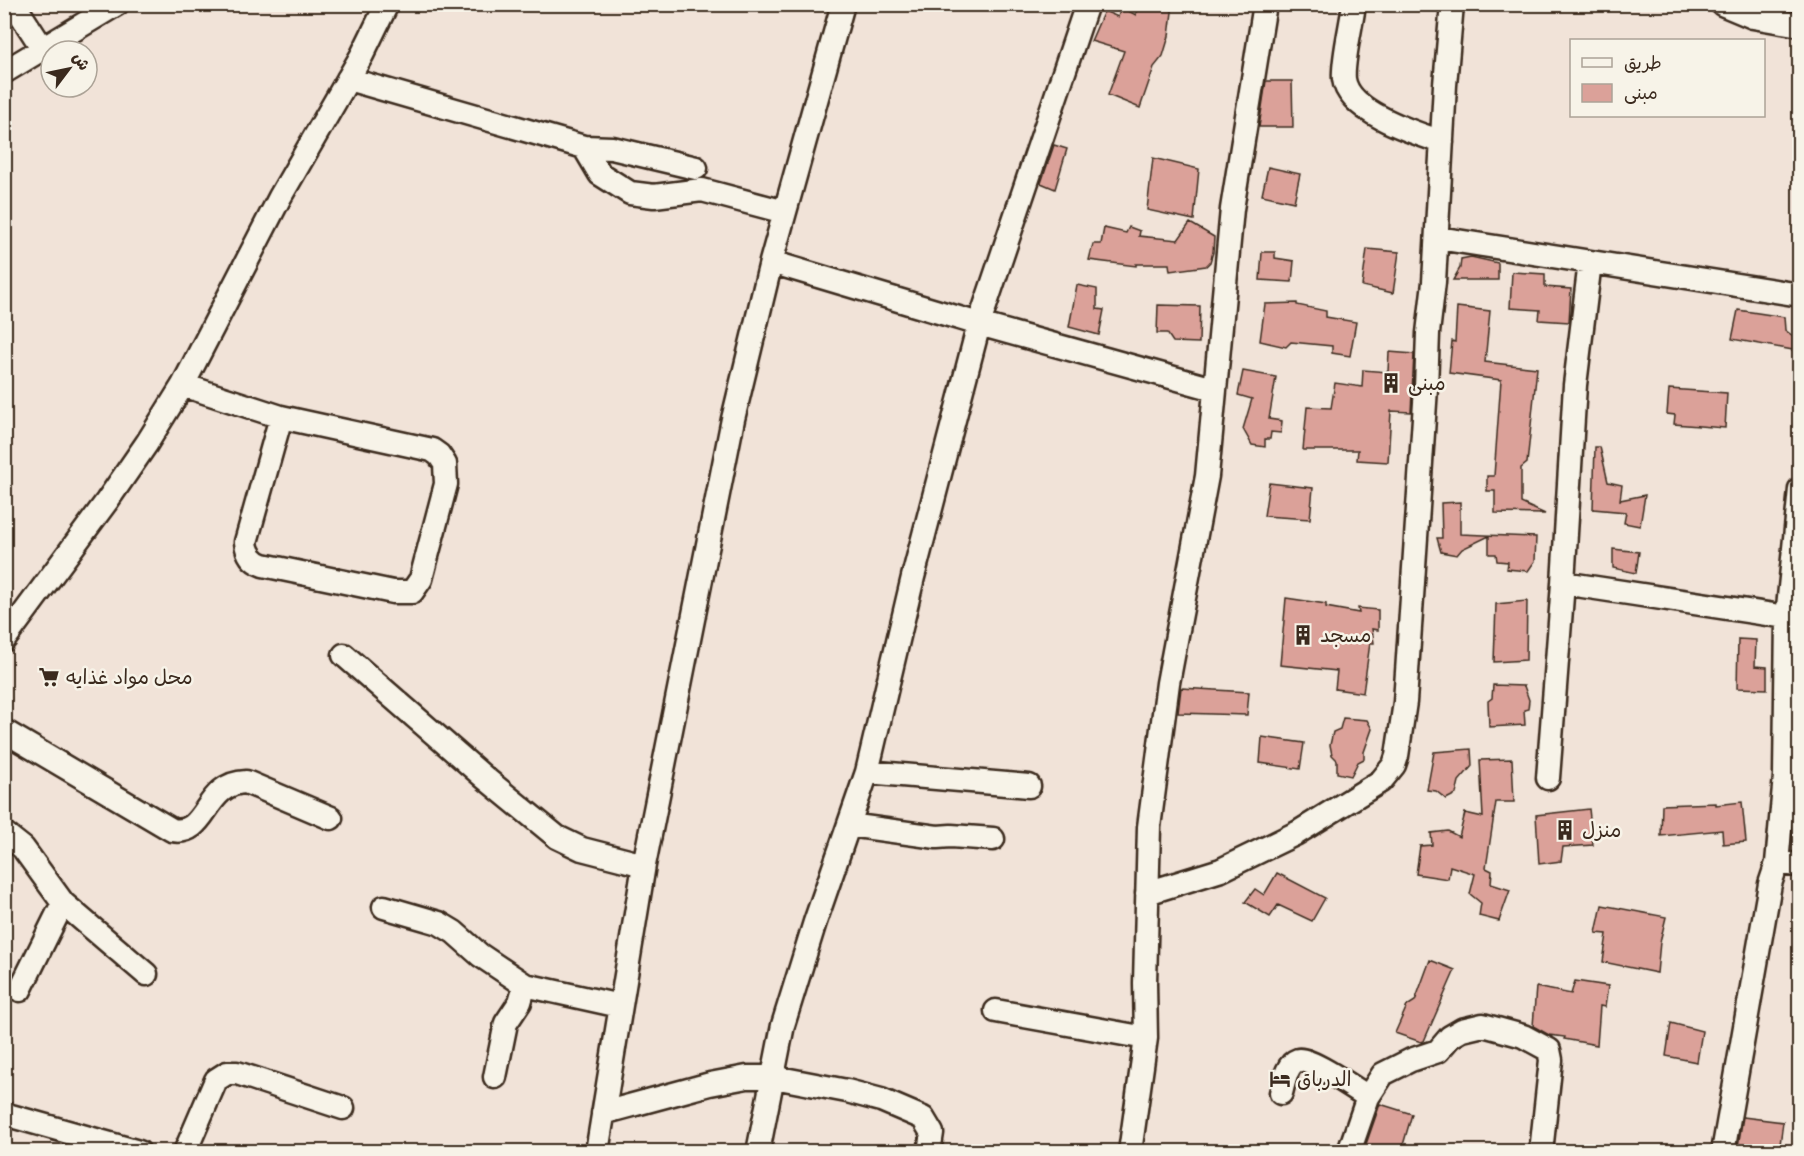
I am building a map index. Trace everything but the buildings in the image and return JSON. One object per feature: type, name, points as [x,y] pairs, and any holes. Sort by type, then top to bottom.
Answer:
[{"type":"street","points":[[14,4],[39,43]]},
{"type":"street","points":[[59,39],[117,4]]},
{"type":"street","points":[[4,640],[107,501],[183,385],[279,197],[348,79],[387,4]]},
{"type":"street","points":[[597,1152],[644,865],[733,419],[771,262],[843,4]]},
{"type":"street","points":[[758,1152],[783,1025],[815,922],[867,772],[913,577],[979,324],[1087,4]]},
{"type":"street","points":[[1130,1152],[1146,1038],[1149,827],[1168,682],[1207,476],[1232,209],[1265,4]]},
{"type":"street","points":[[1354,4],[1344,75],[1354,100],[1398,125],[1442,142]]},
{"type":"street","points":[[1147,893],[1221,870],[1257,854],[1297,833],[1381,781],[1394,765],[1405,702],[1428,333],[1438,238],[1452,4]]},
{"type":"street","points":[[1722,4],[1753,17],[1800,25]]},
{"type":"street","points":[[7,65],[39,51]]},
{"type":"street","points":[[348,79],[584,147],[612,148],[696,168]]},
{"type":"street","points":[[584,147],[600,174],[630,193],[654,196],[702,190],[785,212]]},
{"type":"street","points":[[1438,238],[1800,295]]},
{"type":"street","points":[[771,262],[979,324],[1214,388]]},
{"type":"street","points":[[1548,778],[1575,386],[1590,262]]},
{"type":"street","points":[[183,385],[281,417],[432,450],[439,455],[445,464],[446,483],[421,579],[412,592],[393,592],[263,565],[256,562],[249,554],[246,542],[281,417]]},
{"type":"street","points":[[1723,1152],[1770,884],[1777,863],[1785,776],[1800,489]]},
{"type":"street","points":[[1563,583],[1793,618]]},
{"type":"street","points":[[344,655],[485,778],[557,837],[582,849],[644,865]]},
{"type":"street","points":[[4,731],[172,830],[182,832],[194,826],[219,792],[233,782],[246,782],[331,818]]},
{"type":"street","points":[[867,772],[1029,786]]},
{"type":"street","points":[[849,825],[937,837],[993,839]]},
{"type":"street","points":[[4,833],[23,848],[63,903],[146,974]]},
{"type":"street","points":[[1777,863],[1800,865]]},
{"type":"street","points":[[20,990],[63,903]]},
{"type":"street","points":[[384,907],[438,923],[454,932],[480,956],[525,985],[620,1006]]},
{"type":"street","points":[[495,1077],[506,1023],[520,1002],[525,985]]},
{"type":"street","points":[[996,1011],[1146,1038]]},
{"type":"street","points":[[1349,1152],[1368,1097],[1383,1074],[1438,1051],[1450,1037],[1462,1030],[1483,1025],[1523,1036],[1549,1050],[1551,1060],[1541,1152]]},
{"type":"street","points":[[1281,1093],[1289,1068],[1297,1060],[1302,1060],[1313,1064],[1368,1097]]},
{"type":"street","points":[[185,1152],[216,1080],[227,1072],[237,1073],[343,1108]]},
{"type":"street","points":[[603,1113],[710,1084],[747,1077],[774,1077],[881,1100],[923,1118],[932,1133],[928,1152]]},
{"type":"street","points":[[4,1114],[139,1152]]},
{"type":"place","name":"مبنى","points":[[1391,383]]},
{"type":"place","name":"مسجد","points":[[1303,635]]},
{"type":"place","name":"محل مواد غذايه","points":[[49,677]]},
{"type":"place","name":"منزل","points":[[1565,830]]},
{"type":"place","name":"الدرباق","points":[[1280,1079]]}]
